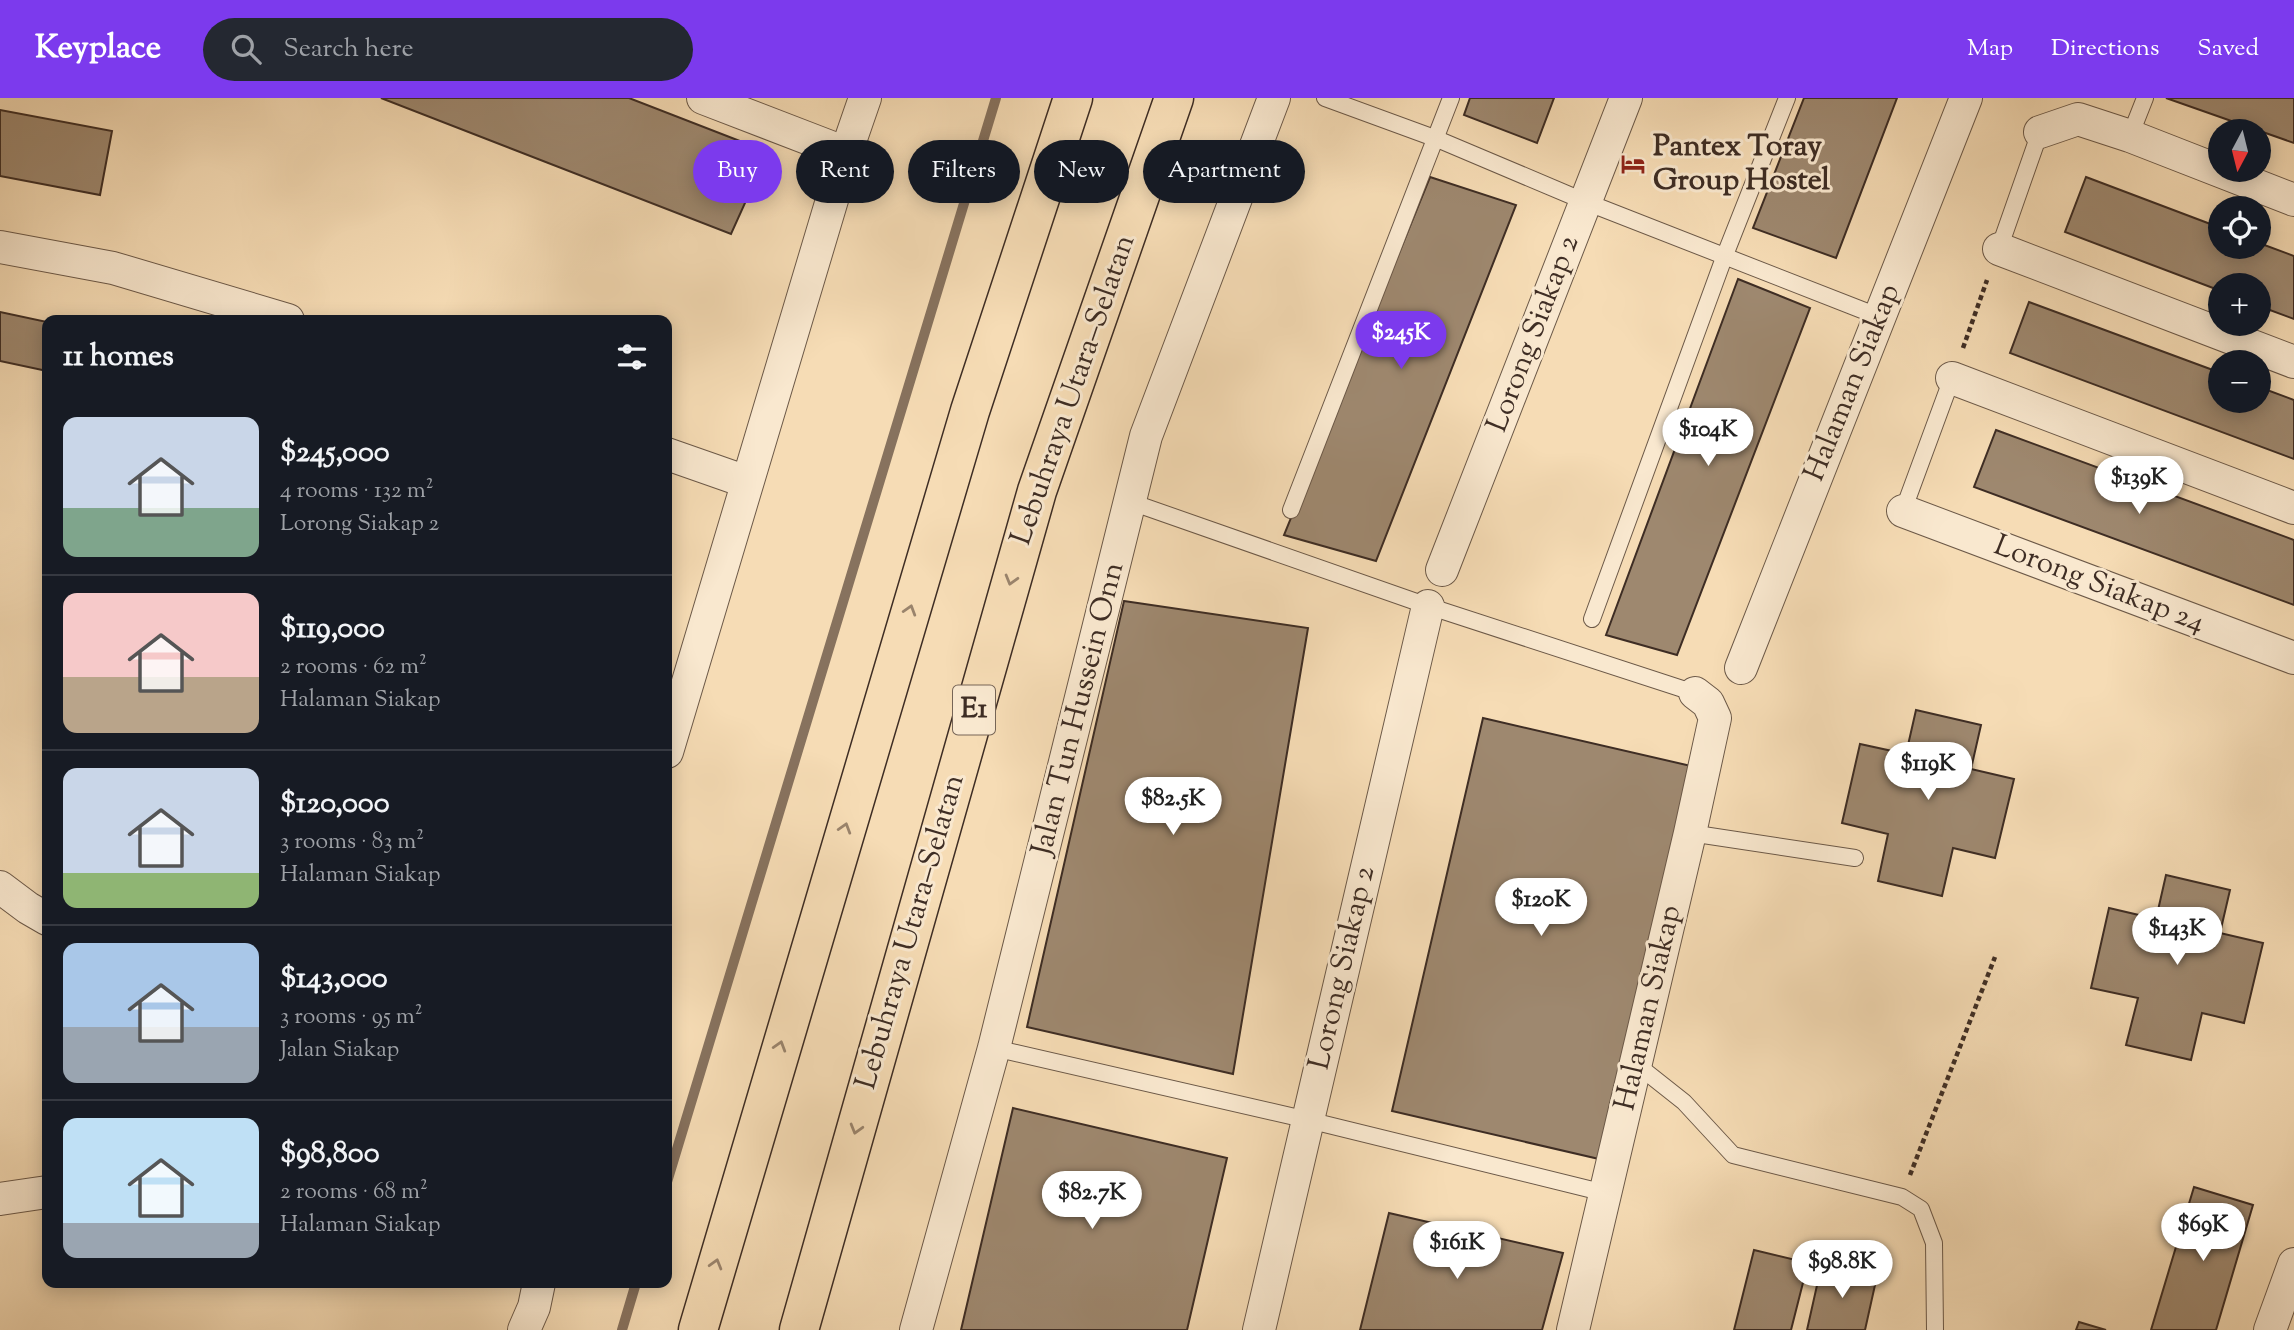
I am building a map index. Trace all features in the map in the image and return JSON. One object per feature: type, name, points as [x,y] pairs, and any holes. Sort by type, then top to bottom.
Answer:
[{"type":"highway","points":[[698,1330],[970,411],[1073,98]]},
{"type":"highway","name":"Lebuhraya Utara–Selatan","points":[[799,1330],[1037,491],[1174,98]]},
{"type":"street","points":[[703,98],[812,140]]},
{"type":"street","points":[[850,140],[865,98]]},
{"type":"street","name":"Jalan Tun Hussein Onn","points":[[916,1330],[994,1048],[1146,436],[1274,98]]},
{"type":"street","name":"Lorong Siakap 2","points":[[1442,570],[1626,98]]},
{"type":"street","name":"Halaman Siakap","points":[[1741,668],[1966,98]]},
{"type":"street","points":[[2040,132],[2078,119],[2130,136],[2294,200]]},
{"type":"street","points":[[672,735],[831,203]]},
{"type":"street","points":[[0,247],[113,268],[273,315]]},
{"type":"street","points":[[1999,248],[2294,362]]},
{"type":"street","points":[[1952,378],[2294,508]]},
{"type":"street","points":[[672,456],[747,482]]},
{"type":"street","name":"Lorong Siakap 24","points":[[1903,511],[2294,659]]},
{"type":"street","name":"Lorong Siakap 2","points":[[1259,1330],[1428,606]]},
{"type":"street","name":"Halaman Siakap","points":[[1573,1330],[1715,718],[1709,703],[1695,693]]},
{"type":"street","points":[[0,887],[42,916]]},
{"type":"street","points":[[0,1199],[42,1193]]},
{"type":"street","points":[[2270,1330],[2294,1264]]},
{"type":"street","points":[[524,1330],[534,1307],[538,1288]]},
{"type":"lane","points":[[1325,98],[1437,139],[1586,202],[1880,317]]},
{"type":"lane","points":[[1291,510],[1451,98]]},
{"type":"lane","points":[[1592,619],[1725,255],[1787,98]]},
{"type":"lane","points":[[2130,136],[2145,98]]},
{"type":"lane","points":[[1999,248],[2040,132]]},
{"type":"lane","points":[[1903,511],[1952,378]]},
{"type":"lane","points":[[1131,502],[1428,606],[1695,693]]},
{"type":"lane","points":[[1690,833],[1855,858]]},
{"type":"lane","points":[[994,1048],[1308,1120],[1605,1193]]},
{"type":"lane","points":[[1636,1064],[1684,1102],[1733,1154],[1902,1197],[1921,1209],[1934,1243],[1935,1330]]},
{"type":"path","points":[[1952,378],[1999,248]]},
{"type":"path","points":[[1902,1197],[1995,957]]},
{"type":"building","points":[[381,98],[629,98],[737,140],[693,140],[693,203],[745,203],[731,234]]},
{"type":"building","points":[[1470,98],[1554,98],[1537,143],[1464,115]]},
{"type":"building","points":[[1804,98],[1897,98],[1836,258],[1753,228]]},
{"type":"building","points":[[2166,98],[2294,98],[2294,143],[2272,135],[2272,119],[2226,119]]},
{"type":"building","points":[[0,110],[112,131],[100,195],[0,176]]},
{"type":"building","points":[[1430,177],[1516,205],[1376,561],[1284,535]]},
{"type":"building","points":[[2086,177],[2208,223],[2208,259],[2271,259],[2271,247],[2294,256],[2294,319],[2271,310],[2271,273],[2208,273],[2208,286],[2065,232]]},
{"type":"building","points":[[1738,279],[1810,308],[1677,655],[1606,635]]},
{"type":"building","points":[[2029,302],[2208,368],[2208,413],[2271,413],[2271,391],[2294,400],[2294,459],[2010,353]]},
{"type":"building","points":[[0,312],[42,321],[42,370],[0,361]]},
{"type":"building","points":[[1996,430],[2294,540],[2294,605],[1974,487]]},
{"type":"building","points":[[1124,601],[1308,628],[1233,1074],[1027,1027]]},
{"type":"building","points":[[1916,710],[1981,725],[1971,769],[2014,779],[1995,858],[1953,848],[1942,896],[1878,881],[1888,834],[1842,823],[1860,744],[1906,754]]},
{"type":"building","points":[[1483,718],[1691,766],[1599,1159],[1392,1111]]},
{"type":"building","points":[[2166,875],[2230,890],[2220,933],[2263,943],[2244,1023],[2202,1013],[2191,1060],[2126,1045],[2138,998],[2091,988],[2109,908],[2156,919]]},
{"type":"building","points":[[1013,1108],[1227,1158],[1187,1330],[961,1330]]},
{"type":"building","points":[[2194,1187],[2253,1205],[2216,1330],[2151,1330]]},
{"type":"building","points":[[1389,1213],[1563,1253],[1542,1330],[1360,1330]]},
{"type":"building","points":[[1754,1250],[1808,1263],[1791,1330],[1734,1330]]},
{"type":"building","points":[[1822,1263],[1877,1276],[1865,1330],[1807,1330]]},
{"type":"building","points":[[2079,1322],[2106,1330],[2076,1330]]},
{"type":"waterway","points":[[672,1166],[996,98]]},
{"type":"waterway","points":[[622,1330],[635,1288]]},
{"type":"place","name":"Pantex Toray Group Hostel","points":[[1633,164]]}]
